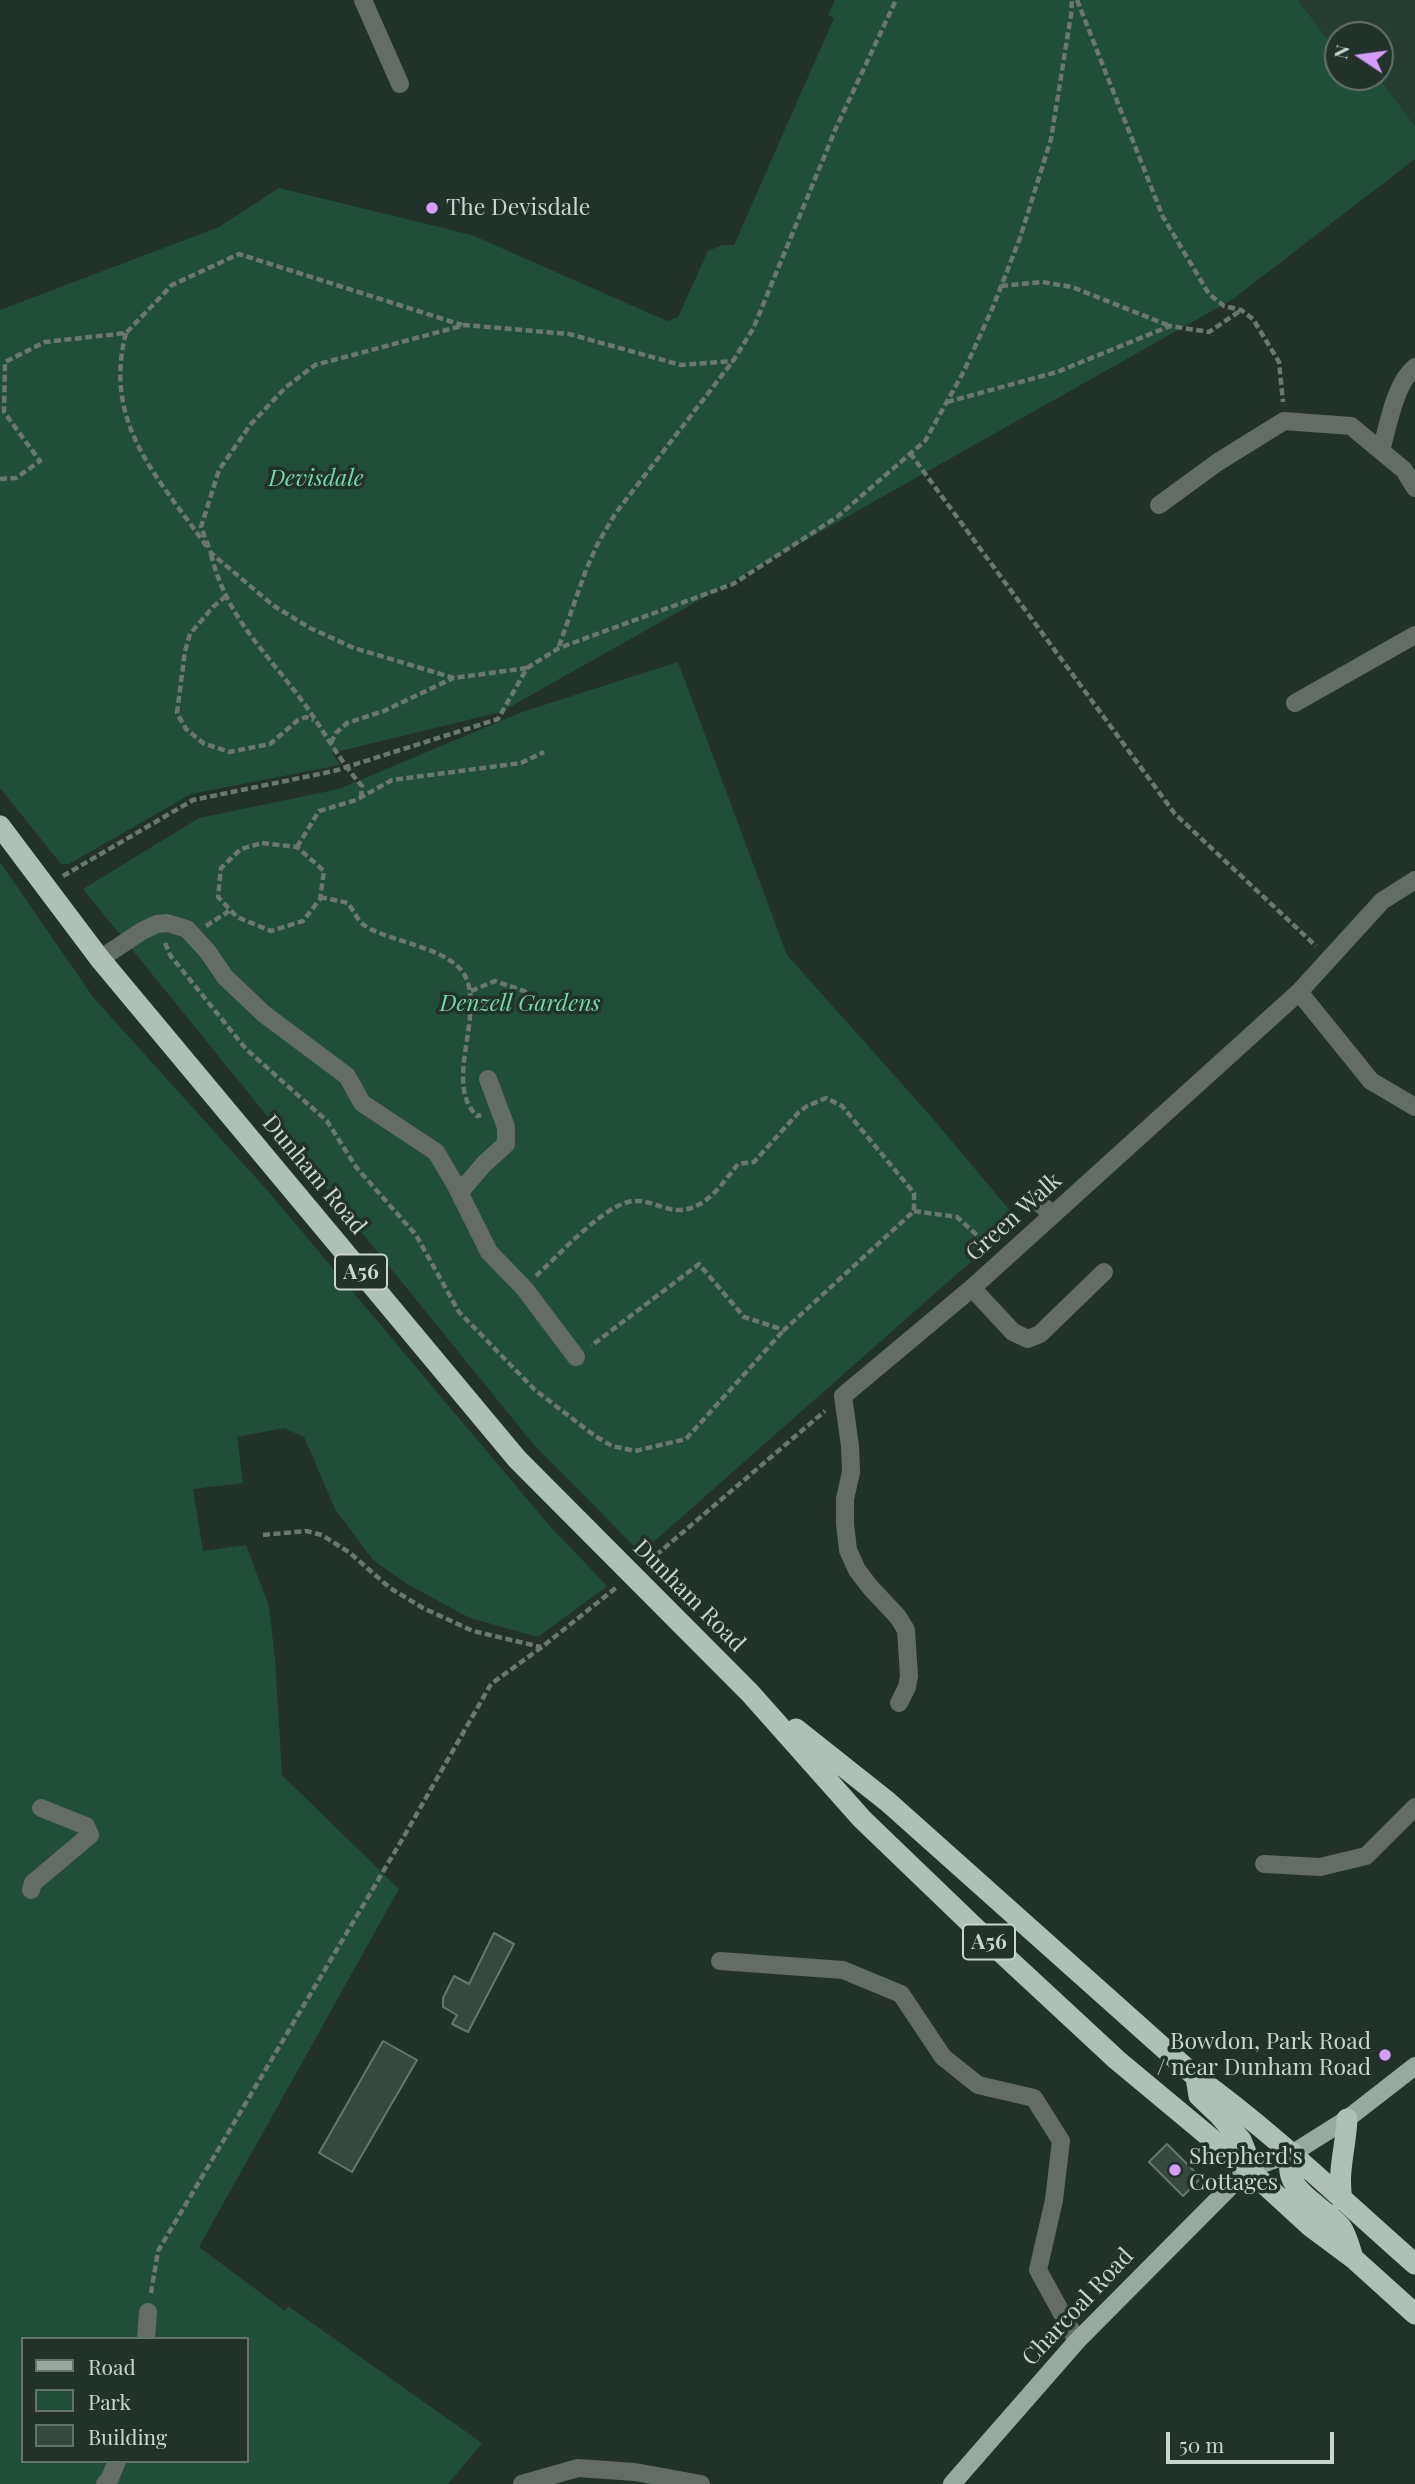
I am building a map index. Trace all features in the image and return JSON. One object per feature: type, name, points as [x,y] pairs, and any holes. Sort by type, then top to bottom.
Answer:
[{"type":"highway","name":"Dunham Road","points":[[0,826],[100,959],[517,1459],[750,1693],[862,1819],[992,1944],[1117,2060],[1248,2169],[1310,2226],[1353,2258],[1415,2314]]},
{"type":"highway","name":"Dunham Road","points":[[750,1693],[888,1802],[1196,2077],[1293,2153],[1415,2264]]},
{"type":"highway","points":[[1196,2077],[1199,2096],[1220,2116],[1245,2147],[1248,2169]]},
{"type":"highway","points":[[1342,2200],[1340,2169],[1347,2119]]},
{"type":"highway","points":[[1293,2153],[1289,2170],[1295,2186],[1342,2228],[1353,2258]]},
{"type":"main road","points":[[1248,2169],[1293,2153],[1347,2119],[1415,2066]]},
{"type":"main road","name":"Charcoal Road","points":[[952,2484],[1077,2341],[1248,2169]]},
{"type":"street","points":[[363,0],[400,84]]},
{"type":"street","points":[[1381,451],[1392,409],[1408,373],[1415,367]]},
{"type":"street","points":[[1159,505],[1218,462],[1284,421],[1351,426],[1405,470],[1415,488]]},
{"type":"street","points":[[1295,703],[1415,635]]},
{"type":"street","name":"Green Walk","points":[[844,1396],[972,1288],[1299,992],[1382,901],[1415,880]]},
{"type":"street","points":[[100,959],[142,930],[157,924],[167,923],[187,929],[208,952],[225,977],[264,1014],[347,1076],[362,1103],[436,1152],[460,1192],[489,1252],[524,1288],[576,1357]]},
{"type":"street","points":[[1299,992],[1371,1081],[1415,1107]]},
{"type":"street","points":[[460,1192],[506,1144],[506,1127],[488,1079]]},
{"type":"street","points":[[1038,1202],[1053,1215]]},
{"type":"street","points":[[972,1288],[1013,1332],[1027,1339],[1040,1334],[1104,1272]]},
{"type":"street","points":[[844,1396],[851,1459],[845,1499],[848,1549],[857,1570],[906,1630],[909,1676],[899,1703]]},
{"type":"street","points":[[1264,1864],[1320,1867],[1366,1856],[1415,1807]]},
{"type":"street","points":[[32,1890],[33,1883],[90,1835],[86,1826],[41,1808]]},
{"type":"street","points":[[720,1961],[843,1970],[901,1994],[943,2057],[978,2085],[1034,2098],[1060,2141],[1054,2200],[1038,2270],[1077,2341]]},
{"type":"street","points":[[146,2337],[148,2312]]},
{"type":"street","points":[[105,2484],[116,2463]]},
{"type":"street","points":[[522,2484],[578,2468],[635,2472],[701,2484]]},
{"type":"path","points":[[559,648],[586,570],[615,514],[733,361],[753,329],[836,128],[896,0]]},
{"type":"path","points":[[331,744],[336,733],[347,723],[384,711],[454,678],[527,668],[559,648],[733,584],[837,517],[925,440],[964,372],[1020,238],[1051,139],[1072,0]]},
{"type":"path","points":[[1077,0],[1163,218],[1209,294],[1224,306],[1241,310],[1253,319],[1279,362],[1284,421]]},
{"type":"path","points":[[454,678],[354,648],[310,628],[274,606],[211,553],[155,478],[135,440],[119,385],[121,352],[126,333],[173,285],[239,254],[465,325],[569,334],[681,365],[733,361]]},
{"type":"path","points":[[1001,286],[1042,282],[1072,287],[1170,326],[1209,332],[1241,310]]},
{"type":"path","points":[[361,797],[362,786],[346,768],[293,690],[252,640],[216,576],[201,527],[219,470],[251,424],[286,387],[316,365],[465,325]]},
{"type":"path","points":[[946,403],[1057,372],[1170,326]]},
{"type":"path","points":[[0,479],[16,478],[40,461],[4,412],[5,362],[45,342],[126,333]]},
{"type":"path","points":[[910,453],[1175,814],[1330,959]]},
{"type":"path","points":[[226,596],[190,634],[185,651],[177,713],[186,729],[203,743],[229,752],[270,744],[298,720],[306,717],[316,721]]},
{"type":"path","points":[[44,888],[193,800],[346,768],[498,719],[527,668]]},
{"type":"path","points":[[297,847],[319,811],[361,797],[392,780],[521,763],[544,752]]},
{"type":"path","points":[[262,842],[297,847],[324,871],[320,897],[303,920],[271,931],[237,917],[218,897],[221,868],[241,849],[262,842]]},
{"type":"path","points":[[320,897],[348,904],[363,925],[421,946],[454,963],[466,976],[471,991],[472,1013],[462,1069],[469,1108],[477,1116],[499,1109]]},
{"type":"path","points":[[157,924],[170,955],[246,1049],[327,1121],[356,1167],[416,1236],[459,1312],[535,1391],[612,1446],[635,1451],[687,1439],[784,1330],[914,1211],[914,1193],[842,1106],[826,1098],[799,1112],[754,1162],[738,1164],[708,1201],[689,1208],[671,1210],[651,1201],[628,1202],[598,1219],[524,1288]]},
{"type":"path","points":[[471,991],[495,981],[524,991],[545,1006],[596,1010]]},
{"type":"path","points":[[914,1211],[957,1217],[1003,1259]]},
{"type":"path","points":[[576,1357],[699,1264],[744,1317],[784,1330]]},
{"type":"path","points":[[148,2312],[159,2251],[491,1684],[631,1576],[844,1396]]},
{"type":"path","points":[[262,1535],[306,1531],[322,1535],[350,1553],[390,1588],[423,1608],[473,1631],[542,1647]]},
{"type":"shaded area","points":[[1298,0],[1415,0],[1415,126],[1389,91],[1394,91],[1394,21],[1324,21],[1324,35]]},
{"type":"green space","name":"Devisdale","points":[[835,0],[1298,0],[1324,35],[1324,91],[1389,91],[1415,126],[1415,159],[1233,299],[501,712],[332,753],[340,765],[191,794],[69,864],[61,864],[0,788],[0,310],[219,227],[279,188],[472,235],[667,321],[678,317],[708,251],[722,245],[734,245],[834,18],[828,15]]},
{"type":"green space","name":"Denzell Gardens","points":[[678,662],[787,955],[928,1113],[1018,1220],[641,1553],[534,1445],[83,889],[199,818],[339,789],[522,712]]},
{"type":"green space","points":[[0,862],[93,997],[267,1190],[548,1524],[607,1586],[538,1637],[470,1618],[407,1584],[373,1560],[335,1509],[304,1437],[284,1428],[237,1437],[243,1483],[193,1489],[203,1551],[246,1545],[269,1606],[282,1775],[399,1889],[199,2247],[285,2311],[288,2306],[482,2443],[448,2484],[0,2484]]},
{"type":"building","points":[[494,1933],[514,1944],[468,2032],[452,2024],[457,2015],[443,2007],[443,1998],[454,1976],[469,1984]]},
{"type":"building","points":[[383,2041],[417,2060],[352,2172],[319,2153]]},
{"type":"building","name":"Shepherd's Cottages","points":[[1167,2144],[1201,2178],[1183,2196],[1149,2162]]},
{"type":"place","name":"The Devisdale","points":[[432,208]]},
{"type":"place","name":"Bowdon, Park Road / near Dunham Road","points":[[1385,2055]]},
{"type":"place","name":"Shepherd's Cottages","points":[[1175,2170]]}]
